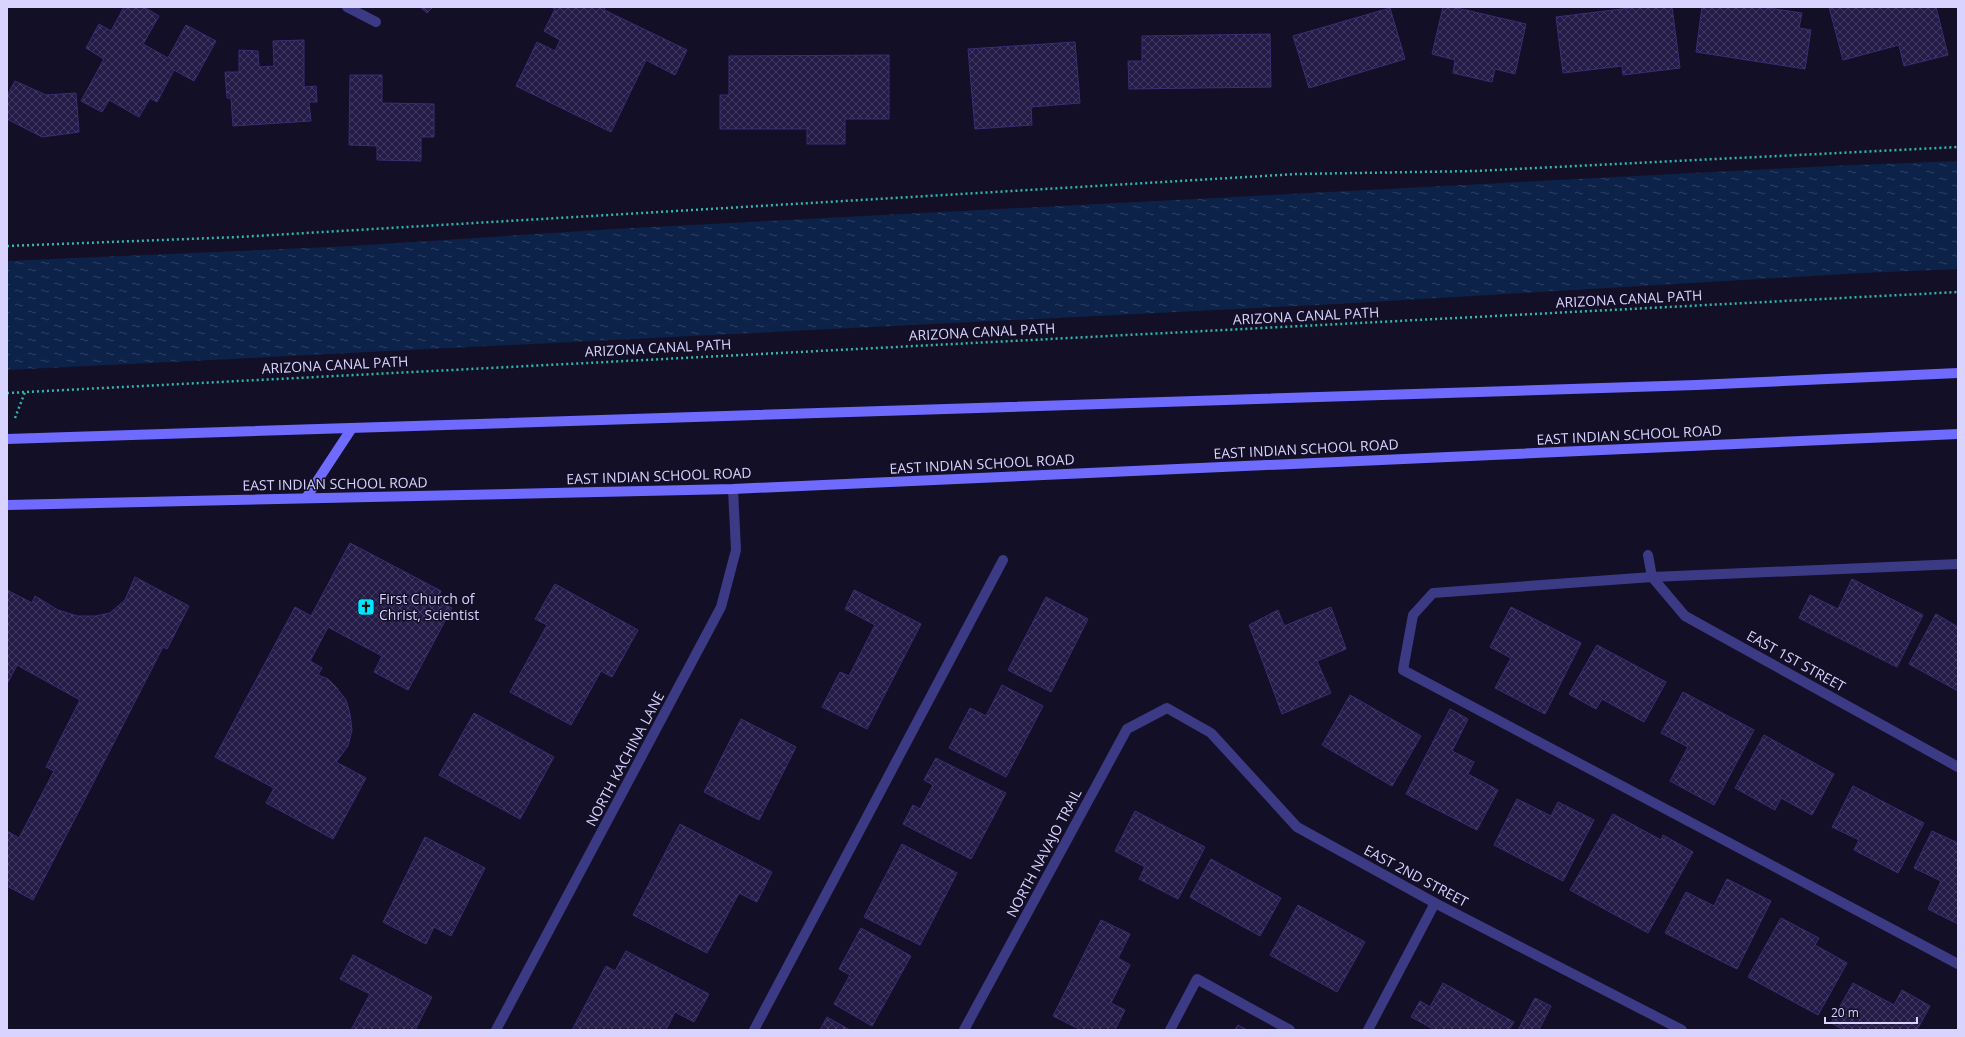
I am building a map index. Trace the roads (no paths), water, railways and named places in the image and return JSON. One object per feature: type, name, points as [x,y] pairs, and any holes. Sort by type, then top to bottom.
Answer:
[{"type":"main road","points":[[7,439],[1696,385],[1958,373]]},
{"type":"main road","points":[[306,498],[352,428]]},
{"type":"main road","name":"EAST INDIAN SCHOOL ROAD","points":[[7,505],[733,489],[1958,434]]},
{"type":"street","points":[[347,7],[376,22]]},
{"type":"street","name":"NORTH KACHINA LANE","points":[[496,1030],[721,607],[736,550],[733,489]]},
{"type":"street","name":"EAST 1ST STREET","points":[[1648,555],[1652,576],[1686,616],[1958,767]]},
{"type":"street","points":[[754,1030],[1003,560]]},
{"type":"street","points":[[1958,564],[1652,576],[1433,593],[1413,615],[1403,670],[1958,964]]},
{"type":"street","name":"EAST 2ND STREET","points":[[1166,708],[1211,733],[1297,828],[1435,903],[1682,1030]]},
{"type":"street","name":"NORTH NAVAJO TRAIL","points":[[964,1030],[1127,729],[1166,708]]},
{"type":"street","points":[[1368,1030],[1435,903]]},
{"type":"street","points":[[1170,1030],[1197,979],[1290,1030]]},
{"type":"water","points":[[1958,161],[1958,269],[1862,273],[1337,304],[7,370],[7,261],[351,246],[614,229],[1830,166]]},
{"type":"place","name":"First Church of Christ, Scientist","points":[[366,607]]}]
